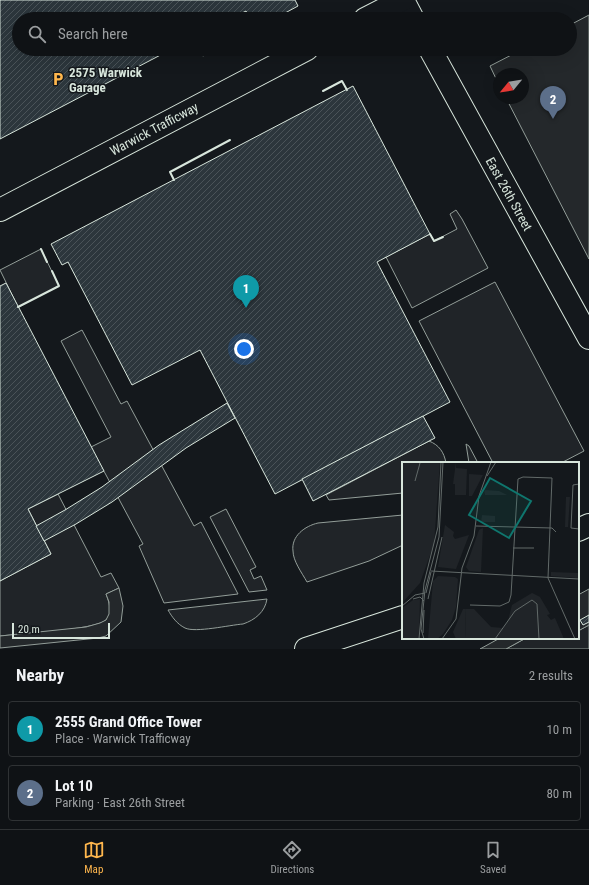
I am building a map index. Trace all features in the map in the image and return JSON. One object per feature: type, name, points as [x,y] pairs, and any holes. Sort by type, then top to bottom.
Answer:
[{"type":"street","points":[[379,12],[403,0],[409,12]]},
{"type":"street","name":"Warwick Trafficway","points":[[0,210],[295,56]]},
{"type":"street","name":"East 26th Street","points":[[434,56],[589,338]]},
{"type":"street","points":[[579,530],[589,525]]},
{"type":"street","points":[[306,649],[402,617]]},
{"type":"shaded area","points":[[589,15],[589,259],[509,104],[529,104],[529,68],[493,68],[493,72],[490,66],[509,56],[577,56],[577,21]]},
{"type":"shaded area","points":[[456,210],[488,268],[412,308],[386,257],[430,234],[434,241],[457,229],[450,214]]},
{"type":"shaded area","points":[[41,249],[59,286],[18,307],[0,270]]},
{"type":"shaded area","points":[[495,282],[584,451],[563,462],[492,462],[419,321]]},
{"type":"shaded area","points":[[82,330],[121,404],[127,401],[194,526],[201,522],[238,594],[164,603],[139,546],[143,544],[91,447],[111,437],[61,341]]},
{"type":"shaded area","points":[[429,441],[436,445],[444,455],[446,462],[402,462],[402,493],[329,500],[326,495]]},
{"type":"shaded area","points":[[466,444],[469,446],[477,462],[469,462]]},
{"type":"shaded area","points":[[58,494],[101,577],[111,573],[119,588],[106,594],[110,607],[108,617],[106,620],[99,623],[72,629],[0,636],[0,581],[51,554],[28,509]]},
{"type":"shaded area","points":[[226,509],[256,567],[250,570],[254,579],[261,576],[267,590],[249,592],[210,517]]},
{"type":"shaded area","points":[[402,515],[402,545],[369,561],[307,582],[296,563],[293,555],[293,546],[294,541],[300,532],[313,524]]},
{"type":"shaded area","points":[[119,588],[123,606],[121,622],[106,636],[0,648],[0,636],[86,627],[106,620],[109,614],[109,602],[106,594]]},
{"type":"shaded area","points":[[589,589],[589,625],[579,630],[579,594]]},
{"type":"shaded area","points":[[267,599],[262,612],[252,620],[243,624],[196,630],[185,628],[175,620],[168,610]]},
{"type":"shaded area","points":[[589,625],[589,649],[506,649],[524,639],[579,639],[579,630]]},
{"type":"shaded area","points":[[498,639],[524,639],[506,649],[480,649]]},
{"type":"building","name":"2575 Warwick Garage","points":[[0,0],[295,0],[298,6],[287,12],[12,12],[12,56],[159,56],[0,139]]},
{"type":"building","points":[[353,86],[430,234],[377,262],[450,402],[275,494],[200,350],[132,385],[68,262],[62,265],[51,244]]},
{"type":"building","points":[[6,283],[104,471],[28,509],[51,554],[0,581],[0,286]]},
{"type":"building","points":[[227,403],[235,418],[186,448],[112,502],[44,541],[36,526],[102,487],[159,445]]},
{"type":"building","points":[[423,416],[435,438],[313,501],[302,479]]},
{"type":"building","points":[[589,615],[589,622],[583,625],[580,620]]},
{"type":"wall","points":[[323,91],[342,81],[347,90]]},
{"type":"wall","points":[[174,180],[170,172],[230,140]]},
{"type":"wall","points":[[430,234],[434,241],[443,237]]},
{"type":"wall","points":[[41,249],[47,262]]},
{"type":"wall","points":[[18,307],[59,286],[52,271]]},
{"type":"place","name":"2575 Warwick Garage","points":[[58,79]]},
{"type":"place","name":"Lot 10","points":[[553,119]]},
{"type":"place","name":"2555 Grand Office Tower","points":[[246,308]]}]
